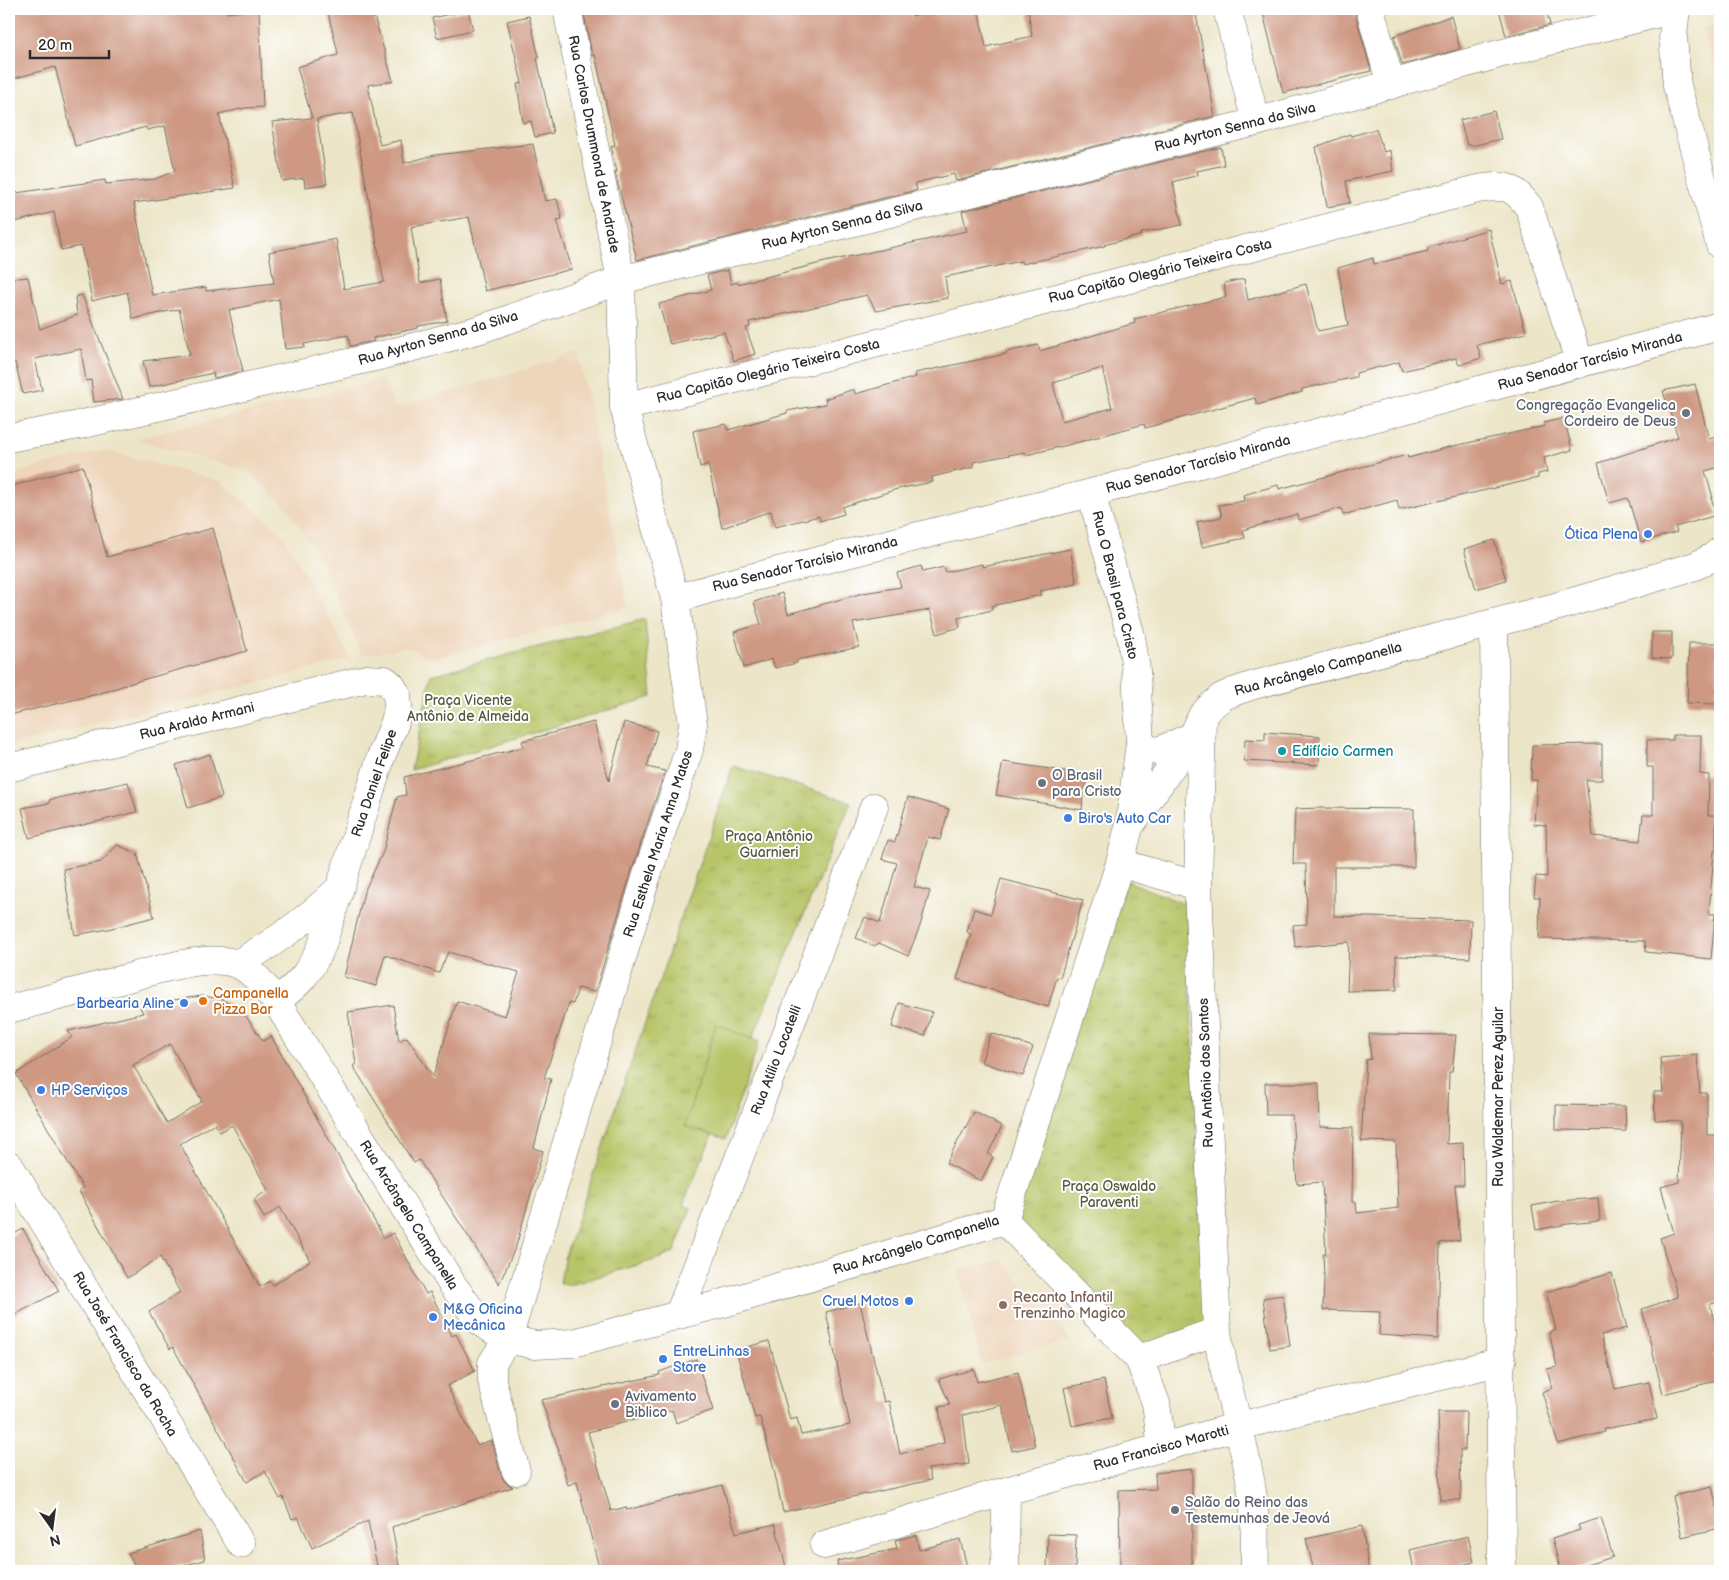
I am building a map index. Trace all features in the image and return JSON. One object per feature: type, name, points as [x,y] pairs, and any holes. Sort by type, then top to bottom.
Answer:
[{"type":"street","name":"Rua Carlos Drummond de Andrade","points":[[567,9],[621,280]]},
{"type":"street","points":[[1227,9],[1256,122]]},
{"type":"street","points":[[1370,9],[1391,86]]},
{"type":"street","name":"Rua Ayrton Senna da Silva","points":[[9,438],[79,425],[383,355],[481,328],[621,280],[1256,122],[1508,52],[1676,9]]},
{"type":"street","points":[[1676,9],[1673,36],[1678,86],[1720,245]]},
{"type":"street","name":"Rua Capitão Olegário Teixeira Costa","points":[[624,407],[1028,306],[1478,189],[1502,186],[1518,192],[1529,207],[1580,364]]},
{"type":"street","name":"Rua Esthela Maria Anna Matos","points":[[516,1471],[492,1381],[492,1363],[508,1339],[646,878],[689,750],[693,724],[675,599],[624,407],[621,280]]},
{"type":"street","name":"Rua Senador Tarcísio Miranda","points":[[675,599],[730,583],[1090,493],[1720,326]]},
{"type":"street","name":"Rua O Brasil para Cristo","points":[[1090,493],[1131,636],[1136,671],[1140,743],[1128,827]]},
{"type":"street","name":"Rua Arcângelo Campanella","points":[[9,1009],[188,963],[220,960],[237,964],[256,978],[276,1001],[452,1284],[480,1322],[508,1339],[535,1345],[573,1343],[724,1303],[1004,1220],[1120,863],[1128,827],[1209,708],[1222,697],[1233,692],[1559,606],[1695,566],[1713,557],[1720,551]]},
{"type":"street","name":"Rua Waldemar Perez Aguilar","points":[[1494,623],[1502,1361],[1502,1571]]},
{"type":"street","name":"Rua Araldo Armani","points":[[9,768],[366,679],[385,680]]},
{"type":"street","name":"Rua Daniel Felipe","points":[[276,1001],[302,980],[311,968],[322,945],[381,757],[395,722],[398,707],[397,695],[391,685],[385,680]]},
{"type":"street","points":[[1140,743],[1150,750],[1158,751],[1198,726]]},
{"type":"street","name":"Rua Antônio dos Santos","points":[[1198,726],[1198,886],[1217,1331],[1225,1378],[1239,1426],[1253,1493],[1254,1571]]},
{"type":"street","name":"Rua Atílio Locatelli","points":[[679,1314],[874,807]]},
{"type":"street","points":[[1120,863],[1198,886]]},
{"type":"street","name":"Rua Daniel Felipe","points":[[237,964],[292,930],[313,914],[339,889]]},
{"type":"street","name":"Rua José Francisco da Rocha","points":[[9,1165],[241,1544]]},
{"type":"street","points":[[1004,1220],[1138,1359],[1156,1403],[1162,1448]]},
{"type":"street","points":[[1138,1359],[1217,1331]]},
{"type":"street","name":"Rua Francisco Marotti","points":[[824,1545],[1006,1491],[1239,1426],[1502,1361]]},
{"type":"street","points":[[1006,1491],[1006,1571]]},
{"type":"shaded area","points":[[1720,24],[1720,93],[1703,29]]},
{"type":"shaded area","points":[[579,353],[628,607],[435,658],[407,647],[362,655],[321,562],[289,510],[248,471],[135,439],[384,379],[395,408]]},
{"type":"shaded area","points":[[104,450],[220,481],[283,534],[351,659],[9,746],[9,474]]},
{"type":"shaded area","name":"Recanto Infantil Trenzinho Magico","points":[[1001,1260],[1070,1340],[981,1364],[958,1270]]},
{"type":"green space","name":"Praça Vicente Antônio de Almeida","points":[[645,619],[652,697],[411,770],[431,675]]},
{"type":"green space","name":"Praça Antônio Guarnieri","points":[[733,766],[851,802],[683,1205],[691,1208],[674,1252],[661,1258],[574,1284],[560,1284],[564,1259]]},
{"type":"green space","name":"Praça Oswaldo Paraventi","points":[[1127,881],[1187,905],[1205,1336],[1142,1346],[1004,1220]]},
{"type":"green space","points":[[716,1024],[759,1042],[726,1139],[685,1126]]},
{"type":"building","points":[[9,9],[226,9],[227,13],[259,9],[263,107],[245,108],[219,114],[235,188],[134,203],[152,295],[206,287],[206,291],[274,283],[269,252],[336,239],[344,289],[384,282],[353,113],[317,119],[327,184],[305,187],[304,178],[282,181],[272,122],[312,118],[297,67],[338,55],[327,9],[372,9],[393,81],[368,85],[380,145],[401,140],[404,163],[435,155],[533,144],[545,201],[557,199],[562,219],[557,220],[572,269],[485,291],[469,217],[411,227],[420,283],[440,279],[447,321],[418,326],[418,328],[373,338],[374,341],[350,346],[348,335],[304,344],[305,347],[285,349],[279,299],[229,310],[243,371],[214,378],[213,373],[149,387],[143,361],[190,355],[179,309],[133,319],[127,292],[92,301],[81,246],[61,250],[54,212],[15,222],[9,194],[105,180],[106,184],[155,179],[175,171],[165,126],[147,130],[146,127],[75,146],[55,67],[9,80]]},
{"type":"building","points":[[583,9],[911,9],[912,16],[939,9],[978,9],[986,47],[1032,36],[1028,9],[1195,9],[1215,116],[956,181],[954,174],[915,183],[917,190],[637,260],[615,172],[617,172],[611,146],[615,145],[595,55],[592,55]]},
{"type":"building","points":[[1262,9],[1354,9],[1371,71],[1283,93]]},
{"type":"building","points":[[1499,9],[1546,9],[1550,25],[1506,36]]},
{"type":"building","points":[[468,10],[473,30],[437,38],[432,18]]},
{"type":"building","points":[[529,16],[539,57],[537,58],[553,133],[535,137],[531,121],[523,123],[517,84],[522,83],[507,21]]},
{"type":"building","points":[[1451,16],[1460,49],[1402,65],[1394,36]]},
{"type":"building","points":[[1494,111],[1501,139],[1476,145],[1467,145],[1460,120]]},
{"type":"building","points":[[1376,129],[1384,152],[1390,150],[1393,171],[1346,181],[1350,203],[1327,207],[1316,147],[1350,134],[1351,136]]},
{"type":"building","points":[[1221,147],[1224,165],[1197,171],[1198,175],[1173,182],[1182,225],[1141,233],[1142,235],[1105,246],[1022,264],[1021,261],[945,277],[948,298],[876,311],[867,295],[749,322],[750,327],[746,328],[755,354],[734,361],[724,332],[670,344],[659,304],[711,290],[707,275],[728,270],[731,284],[737,282],[738,284],[825,262],[967,231],[962,211]]},
{"type":"building","points":[[1489,229],[1502,284],[1512,281],[1526,333],[1477,345],[1481,358],[1459,365],[1456,358],[1402,371],[1399,362],[1356,373],[1356,377],[1302,389],[1302,392],[1257,405],[1255,398],[1145,428],[1144,424],[1026,455],[1025,452],[973,462],[974,467],[932,477],[933,482],[897,489],[842,507],[844,514],[820,521],[819,516],[775,527],[771,511],[722,528],[708,464],[700,467],[693,431],[726,424],[728,430],[787,413],[787,411],[826,404],[825,399],[854,389],[855,394],[916,377],[915,373],[1006,354],[1006,352],[1038,345],[1040,351],[1135,323],[1134,319],[1226,297],[1224,283],[1244,279],[1248,300],[1306,284],[1318,331],[1348,325],[1338,268],[1373,258],[1374,264],[1428,251],[1427,248]],"holes":[[[1102,368],[1112,408],[1062,421],[1053,383]]]},
{"type":"building","points":[[28,277],[40,329],[77,315],[75,297],[82,295],[123,399],[94,402],[91,380],[86,381],[81,349],[35,359],[42,390],[23,394],[15,362],[9,364],[9,279]]},
{"type":"building","points":[[1695,384],[1709,439],[1717,437],[1720,450],[1720,467],[1705,471],[1717,515],[1675,527],[1677,532],[1641,542],[1628,498],[1609,503],[1598,463],[1678,437],[1663,391]]},
{"type":"building","points":[[1564,418],[1572,450],[1544,458],[1547,472],[1538,474],[1538,478],[1399,510],[1397,500],[1343,515],[1341,508],[1298,520],[1297,514],[1243,530],[1245,538],[1202,547],[1197,522],[1222,517],[1219,505],[1244,501],[1243,495],[1278,485],[1279,489],[1407,455],[1408,458],[1545,426],[1544,423]]},
{"type":"building","points":[[83,466],[107,557],[213,528],[247,651],[98,694],[9,715],[9,487]]},
{"type":"building","points":[[1494,540],[1506,580],[1476,589],[1464,549]]},
{"type":"building","points":[[1070,549],[1077,584],[1040,591],[1041,595],[991,606],[992,610],[958,618],[960,627],[937,634],[930,610],[853,623],[859,647],[797,660],[797,663],[775,668],[772,659],[744,668],[734,632],[761,624],[754,602],[782,593],[788,614],[863,593],[901,587],[897,573],[921,566],[923,572],[944,567],[946,572],[982,564],[982,567]]},
{"type":"building","points":[[1652,632],[1672,632],[1672,659],[1652,658]]},
{"type":"building","points":[[1689,643],[1718,643],[1716,704],[1687,703]]},
{"type":"building","points":[[594,722],[609,781],[624,722],[657,731],[647,767],[665,771],[631,873],[595,992],[578,988],[573,1004],[569,1003],[544,1078],[551,1079],[534,1148],[543,1151],[516,1246],[499,1284],[419,1160],[414,1163],[353,1066],[356,1064],[348,1012],[393,1005],[399,1041],[407,1037],[433,1077],[457,1001],[505,1016],[519,972],[448,952],[439,973],[385,955],[376,986],[344,977],[364,892],[383,852],[397,797],[406,795],[404,777],[524,747],[522,741]]},
{"type":"building","name":"Edifício Carmen","points":[[1265,732],[1320,736],[1319,765],[1244,761],[1245,739],[1265,740]]},
{"type":"building","points":[[1673,735],[1701,735],[1700,774],[1709,775],[1708,815],[1716,815],[1716,851],[1714,851],[1709,914],[1715,914],[1711,959],[1646,952],[1645,941],[1539,939],[1540,897],[1534,897],[1536,876],[1547,877],[1546,825],[1534,824],[1537,780],[1531,780],[1532,745],[1602,744],[1602,780],[1586,780],[1593,836],[1640,841],[1643,815],[1653,815],[1653,767],[1647,767],[1647,740],[1673,740]]},
{"type":"building","points":[[210,754],[222,797],[188,808],[176,765]]},
{"type":"building","name":"O Brasil para Cristo","points":[[1003,762],[1090,775],[1083,792],[1082,810],[996,795]]},
{"type":"building","points":[[128,782],[137,812],[29,838],[22,808],[50,803],[49,800]]},
{"type":"building","points":[[908,797],[949,809],[940,840],[928,837],[914,887],[930,891],[920,926],[908,956],[879,943],[874,946],[856,938],[865,917],[880,923],[897,863],[882,859],[888,840],[895,842]]},
{"type":"building","points":[[1295,809],[1414,809],[1414,867],[1334,867],[1334,916],[1471,920],[1470,958],[1396,956],[1397,990],[1347,991],[1349,942],[1295,947],[1293,925],[1307,924],[1306,864],[1293,864]]},
{"type":"building","points":[[117,845],[137,853],[154,917],[75,935],[63,869],[101,862]]},
{"type":"building","points":[[1001,879],[1083,900],[1060,978],[1057,977],[1048,1007],[957,979],[971,934],[967,932],[974,909],[991,914]]},
{"type":"building","points":[[202,996],[221,999],[243,1012],[263,1041],[271,1036],[384,1238],[393,1233],[426,1294],[430,1292],[452,1336],[456,1334],[475,1371],[447,1386],[477,1445],[492,1440],[501,1475],[505,1482],[513,1487],[392,1527],[400,1571],[378,1571],[368,1521],[312,1548],[298,1517],[292,1519],[283,1497],[280,1499],[265,1471],[247,1482],[173,1347],[170,1349],[149,1312],[180,1292],[160,1257],[127,1278],[79,1191],[83,1188],[16,1074],[72,1037],[68,1031],[143,1013],[140,1007]],"holes":[[[170,1044],[202,1101],[167,1123],[133,1065]],[[215,1123],[219,1132],[232,1125],[268,1190],[254,1199],[264,1218],[280,1207],[310,1261],[273,1285],[270,1281],[260,1287],[180,1144]]]},
{"type":"building","points":[[899,1003],[932,1012],[925,1036],[892,1027]]},
{"type":"building","points":[[991,1033],[1033,1047],[1023,1076],[981,1062]]},
{"type":"building","points":[[1369,1034],[1456,1035],[1452,1072],[1449,1072],[1447,1144],[1463,1143],[1464,1185],[1455,1185],[1460,1240],[1440,1243],[1438,1339],[1379,1335],[1380,1312],[1323,1310],[1323,1254],[1326,1254],[1322,1182],[1297,1184],[1292,1115],[1266,1115],[1265,1083],[1319,1083],[1320,1127],[1353,1128],[1352,1202],[1356,1202],[1357,1213],[1398,1208],[1396,1142],[1361,1141],[1366,1060],[1371,1059]]},
{"type":"building","points":[[1697,1055],[1700,1093],[1707,1093],[1707,1135],[1716,1135],[1715,1179],[1720,1202],[1714,1204],[1720,1225],[1720,1302],[1710,1304],[1720,1346],[1720,1353],[1713,1355],[1720,1380],[1663,1394],[1642,1309],[1678,1297],[1660,1238],[1674,1233],[1661,1187],[1679,1182],[1681,1121],[1655,1120],[1654,1092],[1663,1092],[1660,1058]]},
{"type":"building","points":[[1556,1105],[1625,1106],[1626,1131],[1556,1130]]},
{"type":"building","points":[[974,1112],[1002,1126],[988,1154],[993,1157],[981,1181],[946,1163]]},
{"type":"building","points":[[1598,1198],[1600,1221],[1536,1230],[1532,1206],[1558,1201]]},
{"type":"building","points":[[23,1229],[59,1291],[9,1318],[9,1237]]},
{"type":"building","points":[[1612,1273],[1627,1328],[1601,1335],[1615,1389],[1649,1382],[1657,1419],[1604,1429],[1605,1432],[1558,1444],[1542,1392],[1552,1388],[1547,1369],[1557,1367],[1549,1332],[1556,1330],[1546,1292]]},
{"type":"building","points":[[1283,1295],[1290,1346],[1270,1349],[1263,1298]]},
{"type":"building","points":[[860,1303],[884,1402],[889,1401],[900,1454],[944,1443],[939,1407],[950,1405],[939,1379],[974,1369],[977,1382],[1018,1372],[1035,1446],[1012,1451],[1002,1405],[963,1415],[969,1464],[928,1469],[931,1480],[783,1512],[760,1417],[755,1418],[736,1350],[769,1341],[790,1420],[797,1418],[801,1435],[850,1425],[826,1312]]},
{"type":"building","points":[[696,1359],[713,1410],[676,1423],[672,1410],[588,1432],[611,1511],[626,1507],[627,1510],[722,1485],[736,1533],[775,1524],[787,1571],[600,1571],[577,1482],[568,1485],[559,1450],[541,1400],[660,1375],[659,1372]]},
{"type":"building","points":[[1104,1380],[1112,1418],[1072,1426],[1064,1388]]},
{"type":"building","points":[[1438,1412],[1466,1412],[1465,1450],[1460,1450],[1461,1500],[1440,1500]]},
{"type":"building","points":[[1192,1469],[1192,1571],[1120,1571],[1119,1490],[1156,1489],[1155,1473]]},
{"type":"building","points":[[1712,1487],[1720,1528],[1682,1537],[1673,1496]]},
{"type":"building","points":[[1601,1518],[1613,1557],[1561,1571],[1552,1539],[1580,1530],[1578,1525]]},
{"type":"building","points":[[1362,1526],[1369,1571],[1314,1571],[1306,1539]]},
{"type":"building","points":[[200,1531],[205,1560],[162,1571],[138,1571],[128,1553]]},
{"type":"building","points":[[1048,1534],[1076,1535],[1075,1571],[1047,1571]]},
{"type":"building","points":[[916,1535],[919,1550],[960,1539],[968,1571],[838,1571],[837,1561],[897,1549],[895,1540]]},
{"type":"building","points":[[1468,1536],[1474,1562],[1436,1571],[1414,1571],[1410,1550]]},
{"type":"place","name":"Congregação Evangelica Cordeiro de Deus","points":[[1686,413]]},
{"type":"place","name":"Ótica Plena","points":[[1648,534]]},
{"type":"place","name":"Edifício Carmen","points":[[1282,751]]},
{"type":"place","name":"O Brasil para Cristo","points":[[1042,783]]},
{"type":"place","name":"Biro's Auto Car","points":[[1068,818]]},
{"type":"place","name":"Campanella Pizza Bar","points":[[203,1001]]},
{"type":"place","name":"Barbearia Aline","points":[[184,1003]]},
{"type":"place","name":"HP Serviços","points":[[41,1090]]},
{"type":"place","name":"Cruel Motos","points":[[909,1301]]},
{"type":"place","name":"Recanto Infantil Trenzinho Magico","points":[[1003,1305]]},
{"type":"place","name":"M&G Oficina Mecânica","points":[[433,1317]]},
{"type":"place","name":"EntreLinhas Store","points":[[663,1359]]},
{"type":"place","name":"Avivamento Biblico","points":[[615,1404]]},
{"type":"place","name":"Salão do Reino das Testemunhas de Jeová","points":[[1175,1510]]}]
